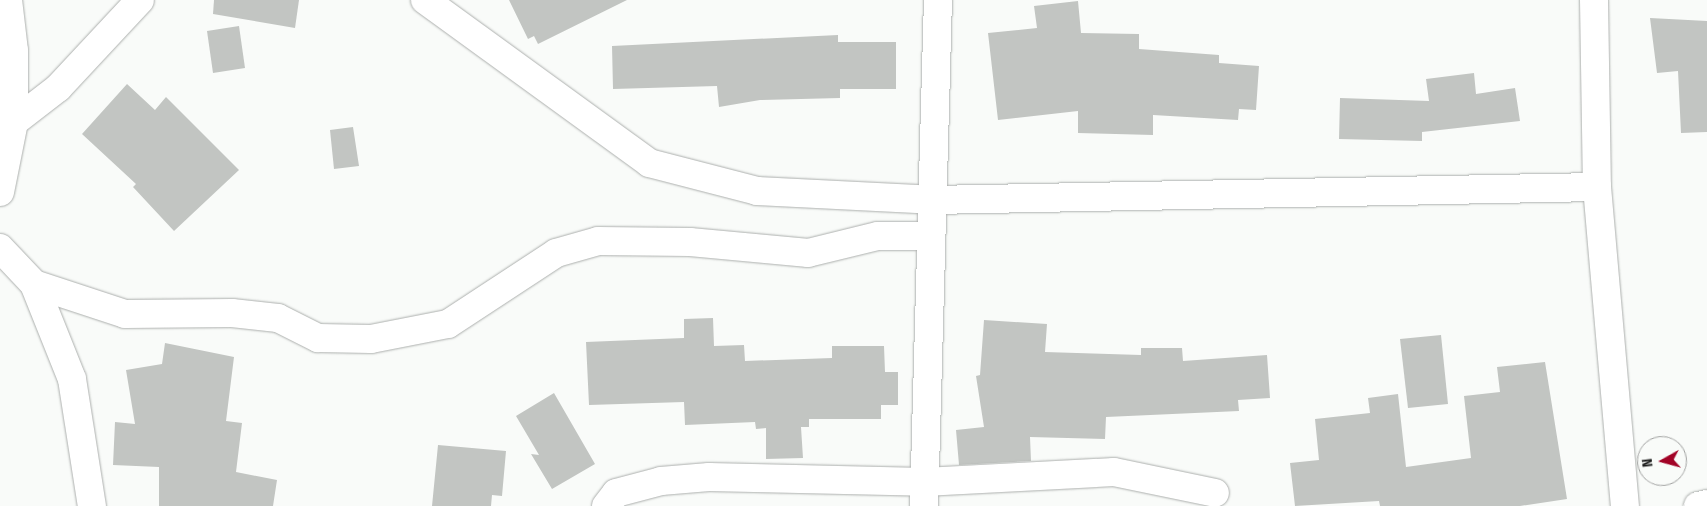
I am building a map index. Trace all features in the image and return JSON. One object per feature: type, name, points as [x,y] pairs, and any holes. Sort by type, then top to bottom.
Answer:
[{"type":"street","points":[[0,192],[14,122],[14,52],[8,0]]},
{"type":"street","points":[[14,122],[58,88],[140,0]]},
{"type":"street","points":[[425,0],[484,47],[649,163],[757,191],[932,200],[1597,187]]},
{"type":"street","points":[[924,494],[938,0]]},
{"type":"street","points":[[1594,0],[1597,187],[1625,506]]},
{"type":"street","points":[[34,284],[125,314],[232,313],[278,318],[318,338],[371,339],[448,324],[556,252],[598,242],[690,242],[808,253],[878,236],[931,236]]},
{"type":"street","points":[[0,248],[34,284],[72,379],[92,506]]},
{"type":"street","points":[[606,506],[616,493],[662,481],[709,476],[924,494],[1114,472],[1215,493]]},
{"type":"street","points":[[1698,506],[1707,504]]},
{"type":"building","points":[[214,0],[299,0],[295,28],[213,14]]},
{"type":"building","points":[[509,0],[627,0],[538,44],[534,36],[528,39]]},
{"type":"building","points":[[1078,1],[1081,33],[1139,34],[1139,49],[1219,55],[1219,63],[1259,66],[1256,110],[1239,109],[1238,120],[1153,115],[1153,135],[1078,133],[1078,111],[998,120],[988,33],[1037,28],[1034,6]]},
{"type":"building","points":[[1650,18],[1707,21],[1707,132],[1681,133],[1678,71],[1657,73]]},
{"type":"building","points":[[239,26],[245,68],[213,73],[207,31]]},
{"type":"building","points":[[838,35],[838,42],[896,42],[896,89],[840,89],[840,98],[760,100],[719,107],[717,86],[613,89],[612,46]]},
{"type":"building","points":[[1474,73],[1476,94],[1515,88],[1520,121],[1422,132],[1422,141],[1339,139],[1340,98],[1429,101],[1426,79]]},
{"type":"building","points":[[127,84],[155,110],[166,97],[239,170],[174,231],[133,187],[136,184],[82,134]]},
{"type":"building","points":[[353,127],[359,166],[334,169],[330,130]]},
{"type":"building","points":[[713,318],[714,346],[744,345],[745,361],[832,358],[832,346],[884,346],[885,372],[898,372],[898,405],[881,405],[881,419],[809,419],[809,427],[801,427],[803,458],[766,459],[766,428],[756,429],[755,422],[685,425],[684,402],[589,405],[586,342],[684,338],[684,319]]},
{"type":"building","points":[[984,320],[1047,324],[1045,352],[1141,355],[1141,348],[1182,348],[1183,361],[1267,355],[1270,398],[1238,400],[1239,411],[1106,417],[1105,439],[1030,437],[1031,461],[959,465],[956,430],[984,427],[976,376],[980,375]]},
{"type":"building","points":[[1441,335],[1448,404],[1408,408],[1400,339]]},
{"type":"building","points":[[165,343],[234,357],[226,421],[242,423],[236,472],[277,480],[273,506],[159,506],[159,467],[113,465],[115,422],[135,424],[126,370],[162,364]]},
{"type":"building","points":[[1545,362],[1567,499],[1520,506],[1380,506],[1379,501],[1295,506],[1290,463],[1319,460],[1315,419],[1370,413],[1368,398],[1398,394],[1406,467],[1471,458],[1464,396],[1500,392],[1497,367]]},
{"type":"building","points":[[554,393],[595,464],[552,489],[531,454],[539,455],[516,416]]},
{"type":"building","points":[[438,445],[506,451],[502,496],[492,495],[491,506],[432,506]]}]
